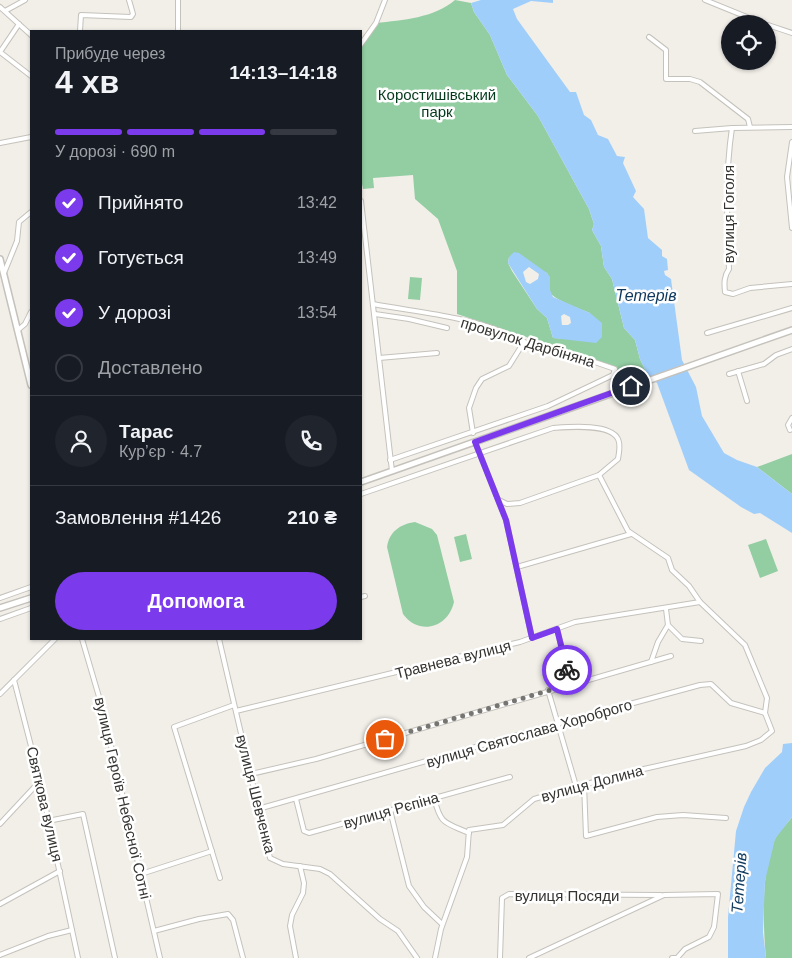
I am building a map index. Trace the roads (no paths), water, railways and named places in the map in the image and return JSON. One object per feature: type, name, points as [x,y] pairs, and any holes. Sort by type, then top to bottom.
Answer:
[{"type":"main road","points":[[0,259],[30,381]]},
{"type":"main road","points":[[362,482],[708,358],[792,330]]},
{"type":"main road","points":[[0,608],[30,598]]},
{"type":"street","points":[[5,11],[25,0]]},
{"type":"street","points":[[80,30],[81,15],[131,17],[133,14],[129,0]]},
{"type":"street","points":[[178,0],[178,30]]},
{"type":"street","points":[[362,43],[376,23],[386,0]]},
{"type":"street","points":[[705,0],[743,15]]},
{"type":"street","points":[[0,6],[30,34]]},
{"type":"street","points":[[19,24],[0,52],[30,75]]},
{"type":"street","points":[[776,27],[792,33]]},
{"type":"street","points":[[649,37],[666,50],[666,79],[690,79],[700,82],[748,119],[750,127]]},
{"type":"street","points":[[694,131],[750,127],[792,127]]},
{"type":"street","name":"вулиця Гоголя","points":[[732,128],[729,151],[727,209],[729,269],[725,274],[725,292],[733,294],[750,288],[792,284]]},
{"type":"street","points":[[0,143],[30,137]]},
{"type":"street","points":[[792,142],[787,176],[792,228]]},
{"type":"street","points":[[362,209],[392,471]]},
{"type":"street","points":[[4,273],[17,241],[19,222],[30,213]]},
{"type":"street","name":"провулок Дарбіняна","points":[[374,304],[484,326],[524,342],[542,347],[548,346],[615,369],[613,375],[548,406],[473,433]]},
{"type":"street","points":[[707,333],[792,308]]},
{"type":"street","points":[[18,330],[25,324],[30,314]]},
{"type":"street","points":[[374,314],[409,319],[447,328]]},
{"type":"street","points":[[390,460],[473,433],[469,408],[476,388],[482,379],[509,366],[524,342]]},
{"type":"street","points":[[729,374],[764,364],[776,355],[792,349]]},
{"type":"street","points":[[379,358],[437,353]]},
{"type":"street","points":[[738,371],[747,401]]},
{"type":"street","points":[[790,430],[788,426],[792,418]]},
{"type":"street","points":[[362,494],[553,428],[586,427],[606,430],[616,435],[619,440],[618,459],[599,475],[520,503],[507,504],[499,500]]},
{"type":"street","points":[[475,442],[499,500],[532,638]]},
{"type":"street","points":[[599,475],[630,534],[668,558],[672,570],[689,586],[700,602],[745,645],[768,698],[765,713]]},
{"type":"street","points":[[516,567],[630,534]]},
{"type":"street","points":[[0,598],[30,587]]},
{"type":"street","name":"Травнева вулиця","points":[[236,711],[390,675],[532,638],[575,622],[666,609],[700,602]]},
{"type":"street","points":[[0,619],[30,608]]},
{"type":"street","points":[[651,662],[658,642],[668,625],[666,609]]},
{"type":"street","points":[[668,625],[682,639],[701,641]]},
{"type":"street","points":[[557,629],[571,684]]},
{"type":"street","points":[[0,694],[54,640]]},
{"type":"street","name":"вулиця Героїв Небесної Сотні","points":[[82,640],[102,707],[160,958]]},
{"type":"street","name":"вулиця Шевченка","points":[[219,640],[270,858],[273,861],[320,869],[342,883],[380,919],[398,931],[417,958]]},
{"type":"street","points":[[250,774],[316,759],[548,690],[671,656]]},
{"type":"street","name":"Святкова вулиця","points":[[14,680],[40,781],[78,958]]},
{"type":"street","name":"вулиця Святослава Хороброго","points":[[258,809],[556,724],[710,684],[731,703],[765,713]]},
{"type":"street","points":[[548,690],[556,724],[576,786]]},
{"type":"street","points":[[220,878],[174,727],[234,705]]},
{"type":"street","name":"вулиця Долина","points":[[469,833],[469,830],[477,827],[492,828],[502,825],[534,799],[626,772],[746,746],[761,740],[772,731],[765,713]]},
{"type":"street","name":"вулиця Рєпіна","points":[[296,799],[304,831],[309,833],[510,777]]},
{"type":"street","points":[[0,824],[40,781]]},
{"type":"street","points":[[584,784],[586,836],[656,817],[683,815],[726,818]]},
{"type":"street","points":[[434,798],[440,819],[445,824],[469,833],[467,857],[442,924],[435,958]]},
{"type":"street","points":[[390,810],[409,886],[424,907],[442,924]]},
{"type":"street","points":[[48,821],[83,814],[116,958]]},
{"type":"street","points":[[141,874],[212,850]]},
{"type":"street","points":[[296,958],[290,926],[292,915],[303,893],[304,883],[300,866]]},
{"type":"street","points":[[0,904],[60,871]]},
{"type":"street","name":"вулиця Посяди","points":[[500,958],[502,898],[509,894],[664,895]]},
{"type":"street","points":[[529,958],[664,895],[718,894],[714,927],[709,937],[685,949],[677,958],[672,958]]},
{"type":"street","points":[[154,931],[199,919],[228,914],[233,920],[243,958]]},
{"type":"street","points":[[0,955],[48,936],[72,930]]},
{"type":"water","name":"Тетерів","points":[[481,0],[553,0],[553,3],[531,1],[513,9],[517,19],[570,92],[576,92],[584,115],[591,120],[598,135],[608,139],[617,156],[625,157],[623,163],[636,191],[633,197],[644,209],[648,238],[662,250],[662,256],[667,259],[668,270],[664,271],[665,275],[671,279],[682,360],[696,387],[702,416],[724,453],[757,467],[792,494],[792,533],[760,513],[754,514],[741,507],[689,470],[657,383],[648,376],[640,359],[635,340],[624,328],[612,279],[604,267],[601,246],[592,230],[594,224],[589,209],[538,116],[507,75],[490,35],[474,12],[471,3]]},
{"type":"water","points":[[514,252],[519,253],[547,273],[550,277],[550,290],[553,297],[590,313],[602,323],[602,337],[596,343],[553,338],[547,318],[537,309],[508,263],[509,257]],"holes":[[[529,267],[539,274],[538,279],[530,284],[526,282],[523,272]],[[564,314],[570,317],[571,323],[568,325],[562,325],[561,316]]]},
{"type":"water","name":"Тетерів","points":[[792,743],[792,817],[775,839],[765,881],[763,932],[766,958],[728,958],[728,917],[736,831],[744,807],[765,768],[782,752],[783,744]]},
{"type":"park label","name":"Коростишівський парк","points":[[437,102]]}]
